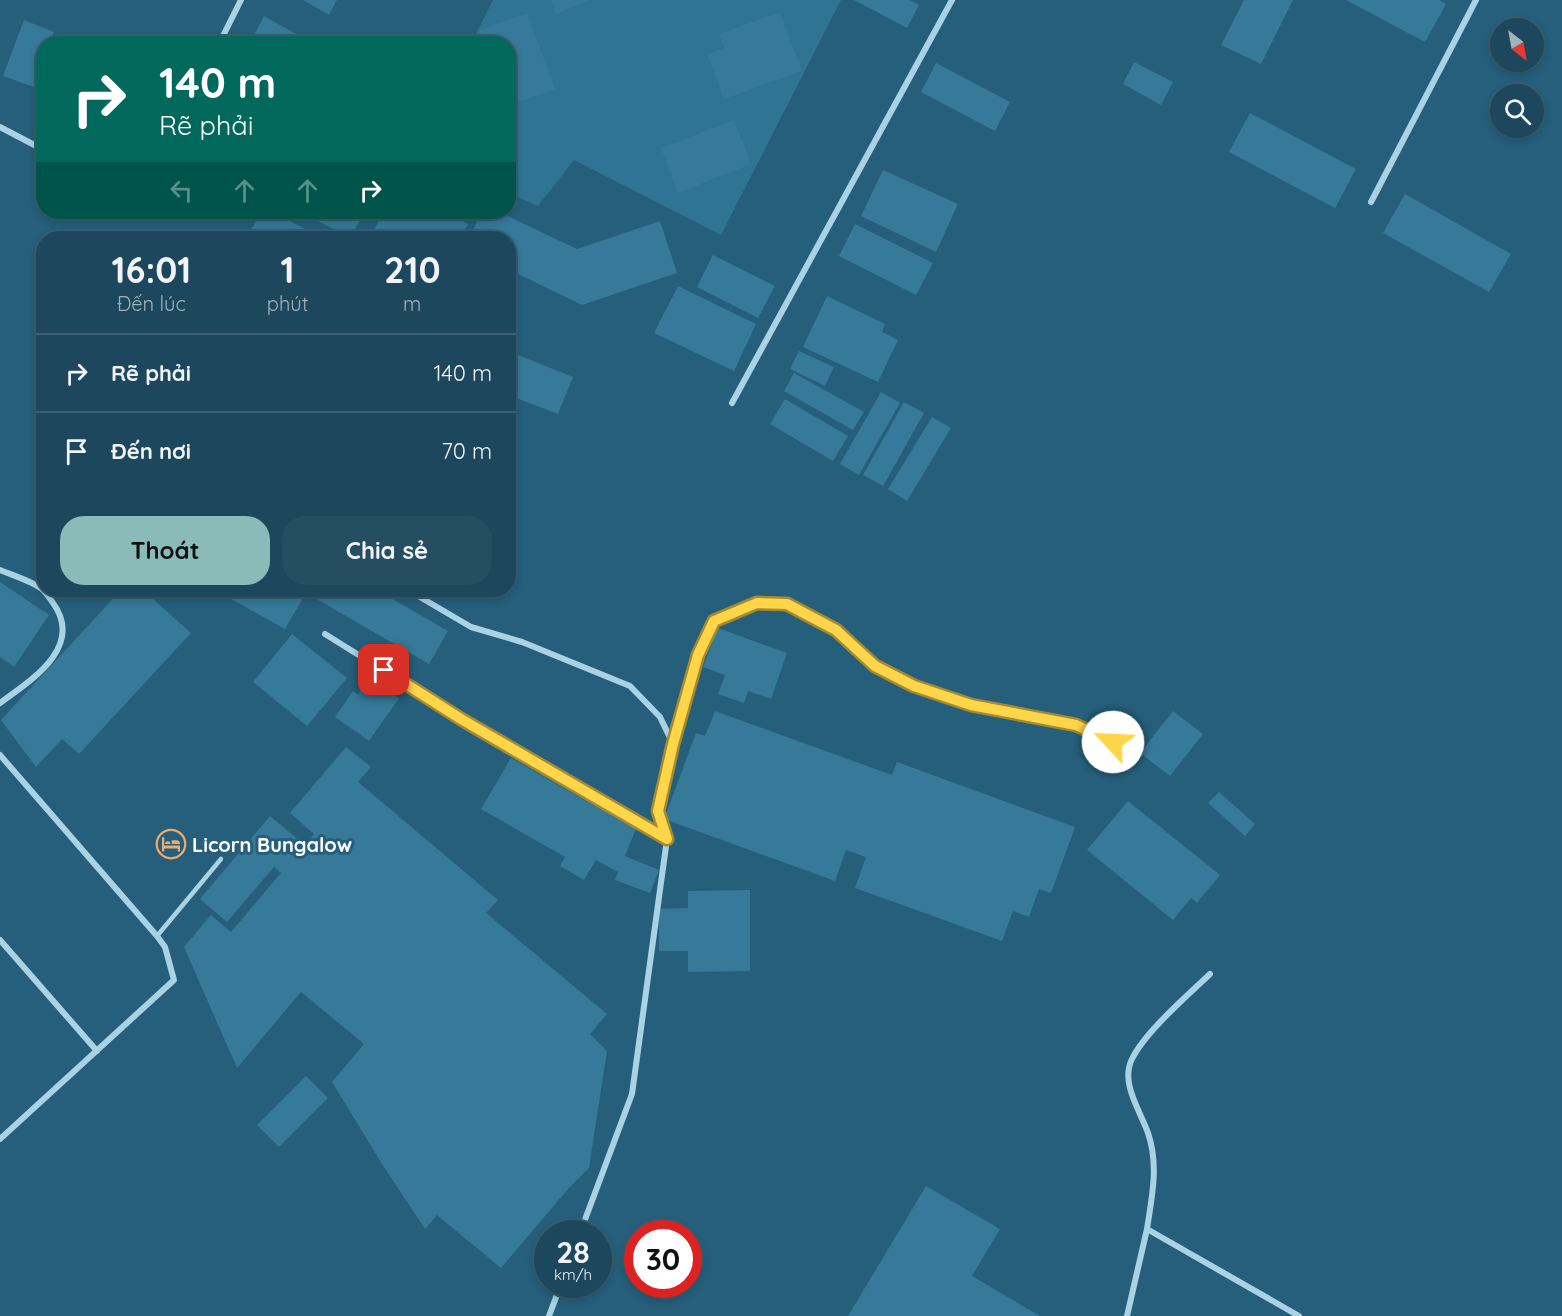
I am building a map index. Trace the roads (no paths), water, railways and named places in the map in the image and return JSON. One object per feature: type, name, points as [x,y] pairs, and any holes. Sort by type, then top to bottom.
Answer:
[{"type":"street","points":[[223,36],[241,0]]},
{"type":"street","points":[[732,403],[952,0]]},
{"type":"street","points":[[1371,202],[1476,0]]},
{"type":"street","points":[[0,127],[36,146]]},
{"type":"street","points":[[0,570],[36,586]]},
{"type":"street","points":[[0,704],[44,670],[56,653],[62,634],[61,614],[48,597]]},
{"type":"street","points":[[420,597],[471,627],[522,642],[630,686],[660,717],[673,744]]},
{"type":"street","points":[[585,1220],[632,1094],[667,839],[658,811],[673,744],[698,655],[714,621],[757,603],[787,604],[836,630],[875,666],[914,686],[971,705],[1076,725],[1113,742]]},
{"type":"street","points":[[326,634],[461,719],[667,839]]},
{"type":"street","points":[[0,755],[165,946],[174,981],[3,1137],[0,1128]]},
{"type":"street","points":[[0,940],[97,1051]]},
{"type":"street","points":[[1127,1316],[1147,1228],[1155,1180],[1154,1158],[1149,1135],[1127,1081],[1131,1060],[1145,1038],[1210,974]]},
{"type":"street","points":[[1147,1228],[1299,1316]]},
{"type":"street","points":[[549,1316],[556,1298]]},
{"type":"lane","points":[[157,936],[221,859]]},
{"type":"place","name":"Licorn Bungalow","points":[[171,844]]}]
